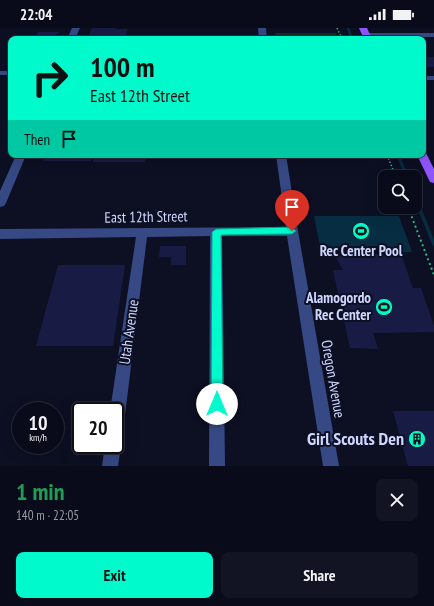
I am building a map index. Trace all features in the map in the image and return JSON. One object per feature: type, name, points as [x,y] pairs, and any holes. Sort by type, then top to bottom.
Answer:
[{"type":"main road","points":[[424,158],[434,179]]},
{"type":"street","points":[[366,34],[434,35]]},
{"type":"street","points":[[0,203],[20,158]]},
{"type":"street","name":"Oregon Avenue","points":[[281,158],[331,466]]},
{"type":"street","name":"East 12th Street","points":[[0,234],[292,231]]},
{"type":"street","points":[[216,232],[217,466]]},
{"type":"street","name":"Utah Avenue","points":[[119,402],[142,233]]},
{"type":"street","points":[[110,466],[112,454]]},
{"type":"path","points":[[388,158],[393,170]]},
{"type":"path","points":[[411,214],[434,275]]},
{"type":"green space","points":[[275,33],[336,33],[337,36],[276,36]]},
{"type":"water","name":"Rec Center Pool","points":[[314,216],[399,216],[412,252],[397,252],[395,247],[320,247]]},
{"type":"building","points":[[92,28],[128,29],[126,36],[89,35]]},
{"type":"building","points":[[38,32],[59,32],[54,36],[36,36]]},
{"type":"building","points":[[426,57],[434,57],[434,67],[426,67]]},
{"type":"building","points":[[44,158],[92,158],[91,161],[43,161]]},
{"type":"building","points":[[94,158],[146,158],[145,162],[93,162]]},
{"type":"building","points":[[160,246],[186,246],[186,265],[171,265],[171,257],[159,257]]},
{"type":"building","name":"Alamogordo Rec Center","points":[[334,254],[401,254],[413,288],[421,288],[434,326],[434,332],[373,333],[378,349],[350,348],[333,270],[343,270]]},
{"type":"building","points":[[58,265],[125,265],[113,346],[36,346]]},
{"type":"building","name":"Girl Scouts Den","points":[[393,411],[434,411],[434,466],[408,466]]},
{"type":"waterway","points":[[348,28],[351,36]]},
{"type":"waterway","points":[[399,158],[404,170]]},
{"type":"waterway","points":[[422,214],[434,244]]},
{"type":"place","name":"Rec Center Pool","points":[[361,231]]},
{"type":"place","name":"Alamogordo Rec Center","points":[[384,307]]},
{"type":"place","name":"Girl Scouts Den","points":[[417,439]]},
{"type":"route","points":[[217,404],[216,232],[292,231]]}]
